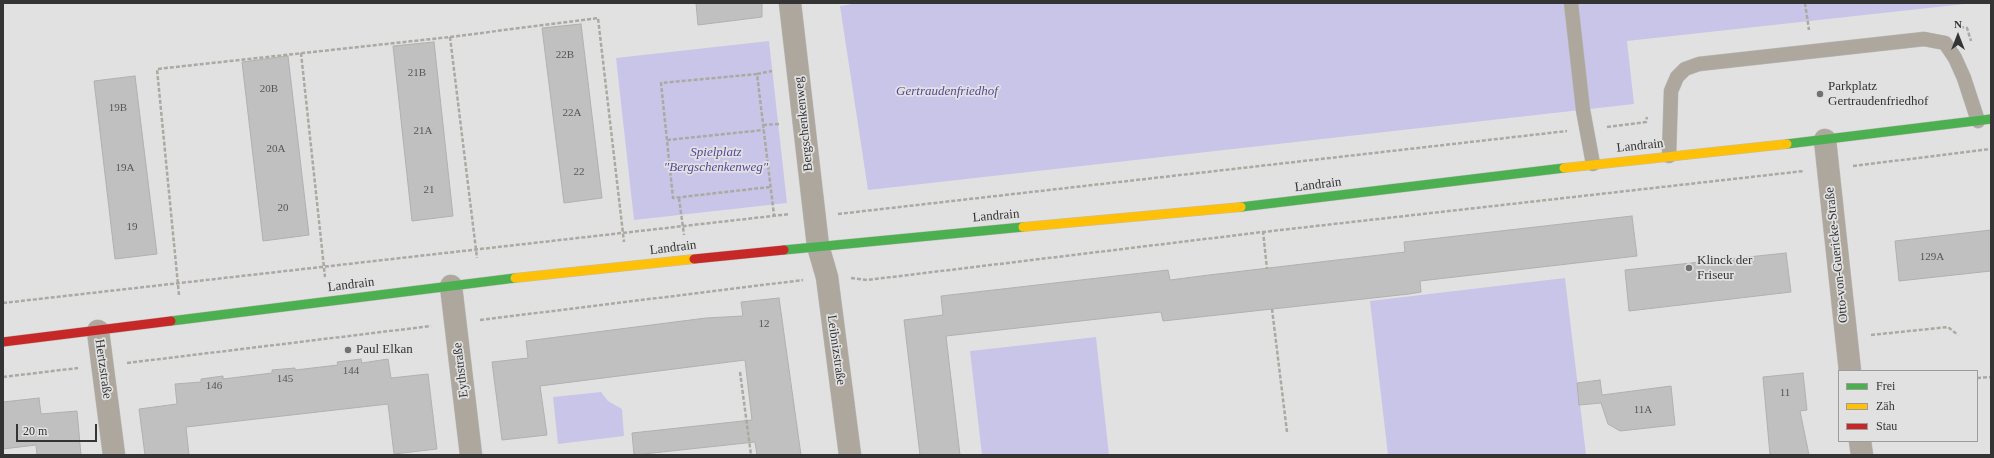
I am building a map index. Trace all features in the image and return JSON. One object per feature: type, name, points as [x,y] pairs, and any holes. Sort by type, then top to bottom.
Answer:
[{"type":"street","name":"Bergschenkenweg","points":[[790,3],[818,246]]},
{"type":"street","name":"Landrain","points":[[3,342],[480,282],[818,246],[1260,205],[1593,164],[1825,140],[1984,120]]},
{"type":"street","name":"Otto-von-Guericke-Straße","points":[[1825,140],[1850,370]]},
{"type":"street","name":"Leibnizstraße","points":[[818,246],[827,277],[850,455]]},
{"type":"street","name":"Eythstraße","points":[[451,286],[471,455]]},
{"type":"street","name":"Hertzstraße","points":[[98,331],[104,365],[114,455]]},
{"type":"street","points":[[1860,442],[1862,455]]},
{"type":"lane","points":[[1571,3],[1583,110],[1593,164]]},
{"type":"lane","points":[[1669,156],[1671,90],[1677,78],[1685,69],[1699,64],[1812,53],[1924,39],[1944,43],[1955,58],[1984,120]]},
{"type":"path","points":[[1806,3],[1812,53]]},
{"type":"path","points":[[181,319],[157,69],[450,37],[598,18],[627,267]]},
{"type":"path","points":[[1955,26],[1967,28],[1971,42]]},
{"type":"path","points":[[450,37],[480,282]]},
{"type":"path","points":[[301,53],[328,301]]},
{"type":"path","points":[[770,187],[673,198],[662,83],[757,74],[774,215]]},
{"type":"path","points":[[3,303],[774,215],[814,211],[839,214],[1587,129],[1646,122],[1648,115]]},
{"type":"path","points":[[667,140],[764,130]]},
{"type":"path","points":[[3,378],[455,324],[827,277],[867,280],[1263,232],[1991,150]]},
{"type":"path","points":[[679,198],[687,260]]},
{"type":"path","points":[[1260,205],[1267,269]]},
{"type":"path","points":[[1272,309],[1287,432]]},
{"type":"path","points":[[1868,336],[1948,327],[1958,335]]},
{"type":"path","points":[[740,372],[751,455]]},
{"type":"path","points":[[1978,378],[1991,377]]},
{"type":"green space","name":"Gertraudenfriedhof","points":[[858,3],[1974,3],[1627,41],[1634,104],[868,190],[840,6]]},
{"type":"green space","name":"Spielplatz \"Bergschenkenweg\"","points":[[769,41],[787,203],[634,220],[616,58]]},
{"type":"green space","points":[[1565,278],[1586,455],[1388,455],[1370,301]]},
{"type":"green space","points":[[1096,337],[1109,455],[982,455],[970,351]]},
{"type":"green space","points":[[601,392],[608,401],[622,409],[624,436],[558,444],[553,397]]},
{"type":"building","points":[[696,3],[762,3],[762,17],[698,25]]},
{"type":"building","points":[[581,24],[602,198],[564,203],[542,28]]},
{"type":"building","points":[[434,42],[453,216],[412,221],[393,46]]},
{"type":"building","points":[[288,56],[309,235],[263,241],[242,62]]},
{"type":"building","points":[[135,76],[157,254],[115,259],[94,81]]},
{"type":"building","points":[[1632,216],[1637,256],[1420,281],[1421,292],[1409,294],[1163,321],[1161,312],[946,336],[960,455],[920,455],[904,320],[943,315],[941,296],[1168,270],[1170,280],[1405,252],[1404,242]]},
{"type":"building","points":[[1991,230],[1991,271],[1899,281],[1895,241]]},
{"type":"building","points":[[1786,253],[1791,292],[1629,311],[1625,270]]},
{"type":"building","points":[[779,298],[801,455],[757,455],[755,442],[634,455],[632,433],[752,420],[745,360],[540,386],[547,435],[502,440],[492,362],[528,358],[526,341],[706,318],[743,316],[741,302]]},
{"type":"building","points":[[361,359],[362,363],[388,359],[391,378],[428,374],[437,449],[394,454],[388,404],[186,427],[189,455],[145,455],[139,409],[177,404],[175,384],[201,382],[201,379],[223,376],[223,379],[272,373],[272,370],[295,368],[295,370],[338,365],[337,362]]},
{"type":"building","points":[[1803,373],[1807,410],[1800,411],[1809,455],[1770,455],[1763,377]]},
{"type":"building","points":[[1600,380],[1602,395],[1671,386],[1675,425],[1620,431],[1608,424],[1601,403],[1579,405],[1577,383]]},
{"type":"building","points":[[39,398],[41,414],[77,411],[81,455],[37,455],[36,445],[3,449],[3,402]]},
{"type":"traffic: fast","points":[[1787,144],[1991,119]]},
{"type":"traffic: fast","points":[[1241,207],[1564,168]]},
{"type":"traffic: fast","points":[[784,250],[1023,227]]},
{"type":"traffic: fast","points":[[171,321],[515,278]]},
{"type":"traffic: slow","points":[[1564,168],[1787,144]]},
{"type":"traffic: slow","points":[[1023,227],[1241,207]]},
{"type":"traffic: slow","points":[[515,278],[694,259]]},
{"type":"traffic: jam","points":[[694,259],[784,250]]},
{"type":"traffic: jam","points":[[3,342],[171,321]]},
{"type":"place","name":"Parkplatz Gertraudenfriedhof","points":[[1820,94]]},
{"type":"place","name":"Klinck der Friseur","points":[[1689,268]]},
{"type":"place","name":"Paul Elkan","points":[[348,350]]}]
